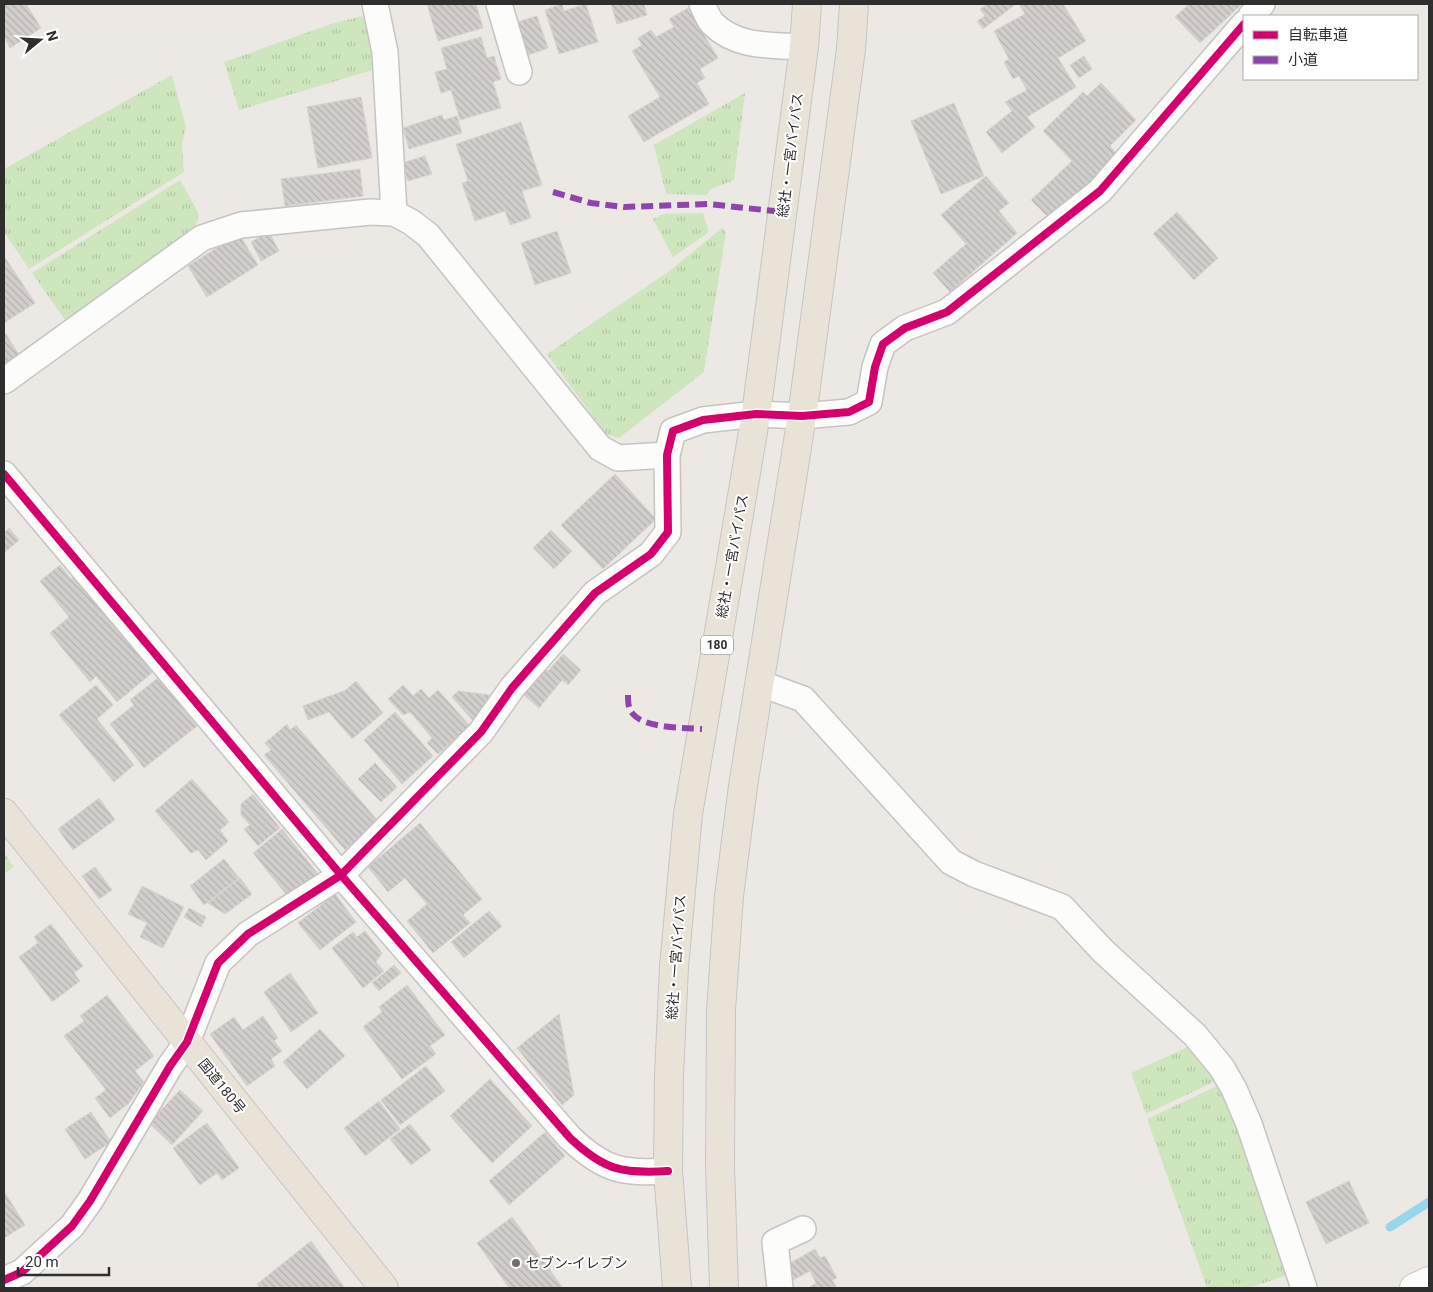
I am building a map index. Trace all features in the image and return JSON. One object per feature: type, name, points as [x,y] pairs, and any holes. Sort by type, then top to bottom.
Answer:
[{"type":"highway","name":"総社・一宮バイパス","points":[[677,1288],[668,1171],[669,1075],[674,967],[688,814],[756,414],[804,47],[807,4]]},
{"type":"highway","points":[[724,1288],[720,1167],[721,1010],[729,896],[743,786],[802,416],[851,49],[854,4]]},
{"type":"highway","name":"国道180号","points":[[4,813],[384,1288]]},
{"type":"street","points":[[375,4],[384,52],[394,213]]},
{"type":"street","points":[[499,4],[519,72]]},
{"type":"street","points":[[702,4],[712,24],[731,38],[748,43],[804,47]]},
{"type":"street","points":[[1252,15],[1262,4]]},
{"type":"street","points":[[20,1280],[72,1226],[90,1202],[170,1066],[187,1042],[218,963],[248,934],[341,875],[481,732],[512,688],[595,593],[651,554],[668,532],[667,455],[673,431],[703,420],[756,414],[802,416],[848,412],[869,402],[883,344],[905,328],[947,312],[1100,191],[1243,25]]},
{"type":"street","points":[[4,381],[202,238],[241,225],[271,221],[370,212],[394,213],[411,222],[428,235],[600,448],[618,458],[667,455]]},
{"type":"street","points":[[4,474],[341,875],[570,1138],[586,1153],[609,1167],[637,1173],[668,1171]]},
{"type":"street","points":[[759,683],[803,700],[951,862],[974,874],[1062,907],[1103,951],[1195,1035],[1222,1068],[1234,1089],[1249,1124],[1304,1288]]},
{"type":"street","points":[[780,1288],[775,1242],[803,1229]]},
{"type":"street","points":[[1414,1288],[1429,1281]]},
{"type":"green space","points":[[364,16],[376,69],[239,110],[224,62],[334,23]]},
{"type":"green space","points":[[172,75],[186,127],[182,143],[184,172],[29,269],[4,232],[4,169]]},
{"type":"green space","points":[[745,93],[734,180],[711,189],[706,195],[666,194],[654,145]]},
{"type":"green space","points":[[180,180],[199,214],[194,232],[66,321],[32,273]]},
{"type":"green space","points":[[703,213],[709,232],[673,257],[653,219],[664,214]]},
{"type":"green space","points":[[722,228],[726,232],[704,372],[619,438],[606,434],[547,354],[668,272]]},
{"type":"green space","points":[[4,853],[14,867],[4,874]]},
{"type":"green space","points":[[1194,1044],[1220,1079],[1146,1114],[1131,1073]]},
{"type":"green space","points":[[1221,1084],[1291,1274],[1249,1288],[1207,1288],[1147,1119]]},
{"type":"building","points":[[4,4],[26,4],[41,28],[10,48],[4,37]]},
{"type":"building","points":[[427,4],[476,4],[483,28],[438,41]]},
{"type":"building","points":[[562,4],[564,11],[586,4],[598,42],[559,54],[545,10]]},
{"type":"building","points":[[611,4],[644,4],[647,15],[617,24]]},
{"type":"building","points":[[988,4],[1016,4],[983,29],[977,21],[985,16],[980,9]]},
{"type":"building","points":[[1019,4],[1063,4],[1086,41],[1058,58],[1076,87],[1027,117],[1035,127],[1002,153],[986,132],[1012,111],[1005,102],[1027,90],[1019,76],[1013,79],[1004,62],[1009,59],[994,31],[1025,14]]},
{"type":"building","points":[[1189,4],[1242,4],[1200,43],[1175,17]]},
{"type":"building","points":[[688,8],[718,58],[700,69],[705,78],[697,83],[709,104],[644,142],[628,116],[660,97],[632,51],[642,45],[638,38],[651,30],[656,37],[674,27],[669,19]]},
{"type":"building","points":[[537,16],[548,48],[528,55],[517,22]]},
{"type":"building","points":[[481,37],[487,58],[494,56],[501,79],[493,82],[501,108],[460,120],[451,90],[441,93],[435,72],[447,69],[441,48]]},
{"type":"building","points":[[1084,56],[1092,69],[1079,78],[1070,65]]},
{"type":"building","points":[[1101,83],[1136,120],[1110,146],[1116,153],[1085,187],[1049,218],[1031,200],[1072,161],[1043,131],[1083,92],[1087,96]]},
{"type":"building","points":[[361,97],[372,158],[318,168],[307,107]]},
{"type":"building","points":[[954,103],[984,176],[941,194],[911,121]]},
{"type":"building","points":[[442,115],[444,120],[457,116],[462,133],[409,149],[403,128]]},
{"type":"building","points":[[521,122],[542,185],[522,191],[531,218],[510,225],[505,211],[475,221],[462,183],[468,181],[456,144]]},
{"type":"building","points":[[425,156],[432,174],[408,181],[402,163]]},
{"type":"building","points":[[360,169],[363,196],[285,206],[281,179]]},
{"type":"building","points":[[986,176],[1009,203],[999,211],[1017,233],[950,292],[933,273],[966,244],[941,215]]},
{"type":"building","points":[[1177,212],[1218,258],[1194,280],[1153,234]]},
{"type":"building","points":[[557,231],[571,273],[535,285],[521,243]]},
{"type":"building","points":[[269,232],[279,251],[261,261],[251,242]]},
{"type":"building","points":[[239,234],[258,265],[207,297],[188,266]]},
{"type":"building","points":[[4,256],[35,303],[4,323]]},
{"type":"building","points":[[6,334],[19,355],[4,365],[4,336]]},
{"type":"building","points":[[615,474],[656,519],[603,569],[561,525]]},
{"type":"building","points":[[9,528],[19,540],[4,553],[4,533]]},
{"type":"building","points":[[551,530],[572,551],[554,569],[533,548]]},
{"type":"building","points":[[60,565],[71,579],[74,576],[153,672],[117,702],[96,676],[90,682],[50,633],[69,617],[40,581]]},
{"type":"building","points":[[563,654],[581,670],[568,685],[562,680],[539,708],[519,691],[542,666],[548,671]]},
{"type":"building","points":[[159,677],[197,726],[144,768],[110,724],[134,705],[130,700]]},
{"type":"building","points":[[356,681],[383,713],[352,739],[329,712],[308,720],[303,706],[346,690]]},
{"type":"building","points":[[96,685],[113,705],[97,719],[134,765],[114,782],[59,715]]},
{"type":"building","points":[[403,685],[413,696],[421,689],[429,698],[438,690],[470,726],[438,754],[427,743],[432,738],[410,712],[403,715],[388,699]]},
{"type":"building","points":[[458,691],[490,695],[475,723],[452,697]]},
{"type":"building","points":[[395,712],[433,756],[402,784],[364,740]]},
{"type":"building","points":[[287,724],[290,730],[296,725],[378,821],[345,850],[264,755],[271,750],[265,743]]},
{"type":"building","points":[[375,763],[397,787],[381,802],[358,779]]},
{"type":"building","points":[[192,779],[229,822],[220,830],[228,841],[206,860],[198,850],[191,853],[155,811]]},
{"type":"building","points":[[253,794],[280,828],[258,846],[244,829],[250,825],[241,815],[241,804]]},
{"type":"building","points":[[99,798],[115,820],[73,850],[58,829]]},
{"type":"building","points":[[420,823],[482,899],[463,915],[470,923],[433,953],[407,921],[427,904],[405,878],[388,892],[368,867]]},
{"type":"building","points":[[282,829],[318,874],[289,898],[253,853]]},
{"type":"building","points":[[224,859],[239,878],[204,905],[190,886]]},
{"type":"building","points":[[95,867],[112,890],[99,899],[82,876]]},
{"type":"building","points":[[240,878],[252,894],[225,914],[208,903]]},
{"type":"building","points":[[142,886],[184,907],[163,948],[140,937],[147,923],[128,914]]},
{"type":"building","points":[[335,894],[356,922],[320,950],[298,923]]},
{"type":"building","points":[[189,908],[206,917],[201,927],[184,917]]},
{"type":"building","points":[[489,911],[502,926],[464,958],[451,942]]},
{"type":"building","points":[[51,924],[83,966],[74,973],[80,981],[52,1002],[19,957],[38,943],[34,937]]},
{"type":"building","points":[[365,931],[382,953],[376,962],[384,971],[363,988],[332,948],[353,932],[357,937]]},
{"type":"building","points":[[394,965],[401,973],[379,991],[372,983]]},
{"type":"building","points":[[290,973],[318,1013],[291,1032],[264,992]]},
{"type":"building","points":[[407,985],[445,1035],[430,1046],[436,1054],[402,1079],[363,1027],[382,1012],[379,1007]]},
{"type":"building","points":[[107,995],[154,1056],[135,1071],[144,1082],[128,1104],[110,1118],[95,1098],[106,1090],[64,1036],[84,1021],[80,1016]]},
{"type":"building","points":[[559,1014],[574,1095],[562,1105],[517,1048]]},
{"type":"building","points":[[263,1016],[278,1038],[274,1041],[282,1051],[271,1059],[275,1066],[247,1086],[210,1034],[234,1017],[243,1030]]},
{"type":"building","points":[[320,1029],[345,1056],[307,1089],[283,1062]]},
{"type":"building","points":[[426,1066],[445,1091],[400,1125],[381,1100]]},
{"type":"building","points":[[490,1079],[532,1126],[492,1163],[450,1116]]},
{"type":"building","points":[[180,1090],[203,1111],[172,1145],[149,1123]]},
{"type":"building","points":[[379,1101],[400,1129],[365,1156],[344,1128]]},
{"type":"building","points":[[91,1112],[111,1142],[85,1159],[65,1129]]},
{"type":"building","points":[[207,1123],[239,1168],[222,1180],[217,1173],[200,1185],[173,1148]]},
{"type":"building","points":[[410,1124],[431,1150],[411,1165],[390,1139]]},
{"type":"building","points":[[545,1132],[565,1156],[509,1205],[489,1181]]},
{"type":"building","points":[[1349,1181],[1369,1223],[1326,1244],[1306,1202]]},
{"type":"building","points":[[4,1191],[25,1225],[4,1238]]},
{"type":"building","points":[[512,1217],[563,1288],[509,1288],[477,1243]]},
{"type":"building","points":[[311,1241],[345,1288],[260,1288],[257,1284]]},
{"type":"building","points":[[815,1249],[820,1258],[825,1256],[837,1278],[832,1280],[837,1288],[808,1288],[816,1283],[810,1271],[793,1280],[785,1266]]},
{"type":"waterway","points":[[1390,1227],[1429,1202]]},
{"type":"marked path","points":[[553,192],[591,203],[624,207],[708,204],[783,212]]},
{"type":"marked path","points":[[628,695],[630,710],[638,719],[655,725],[702,729]]},
{"type":"cycle path","points":[[4,1280],[22,1272],[72,1226],[90,1201],[170,1066],[187,1042],[218,963],[248,934],[341,875],[481,732],[512,688],[595,593],[651,554],[668,532],[667,455],[673,431],[703,420],[756,414],[802,416],[849,412],[869,402],[875,367],[883,344],[905,328],[947,312],[1100,191],[1243,25]]},
{"type":"cycle path","points":[[4,474],[341,875],[570,1138],[593,1157],[614,1168],[638,1172],[668,1171]]},
{"type":"place","name":"セブン-イレブン","points":[[516,1263]]}]
